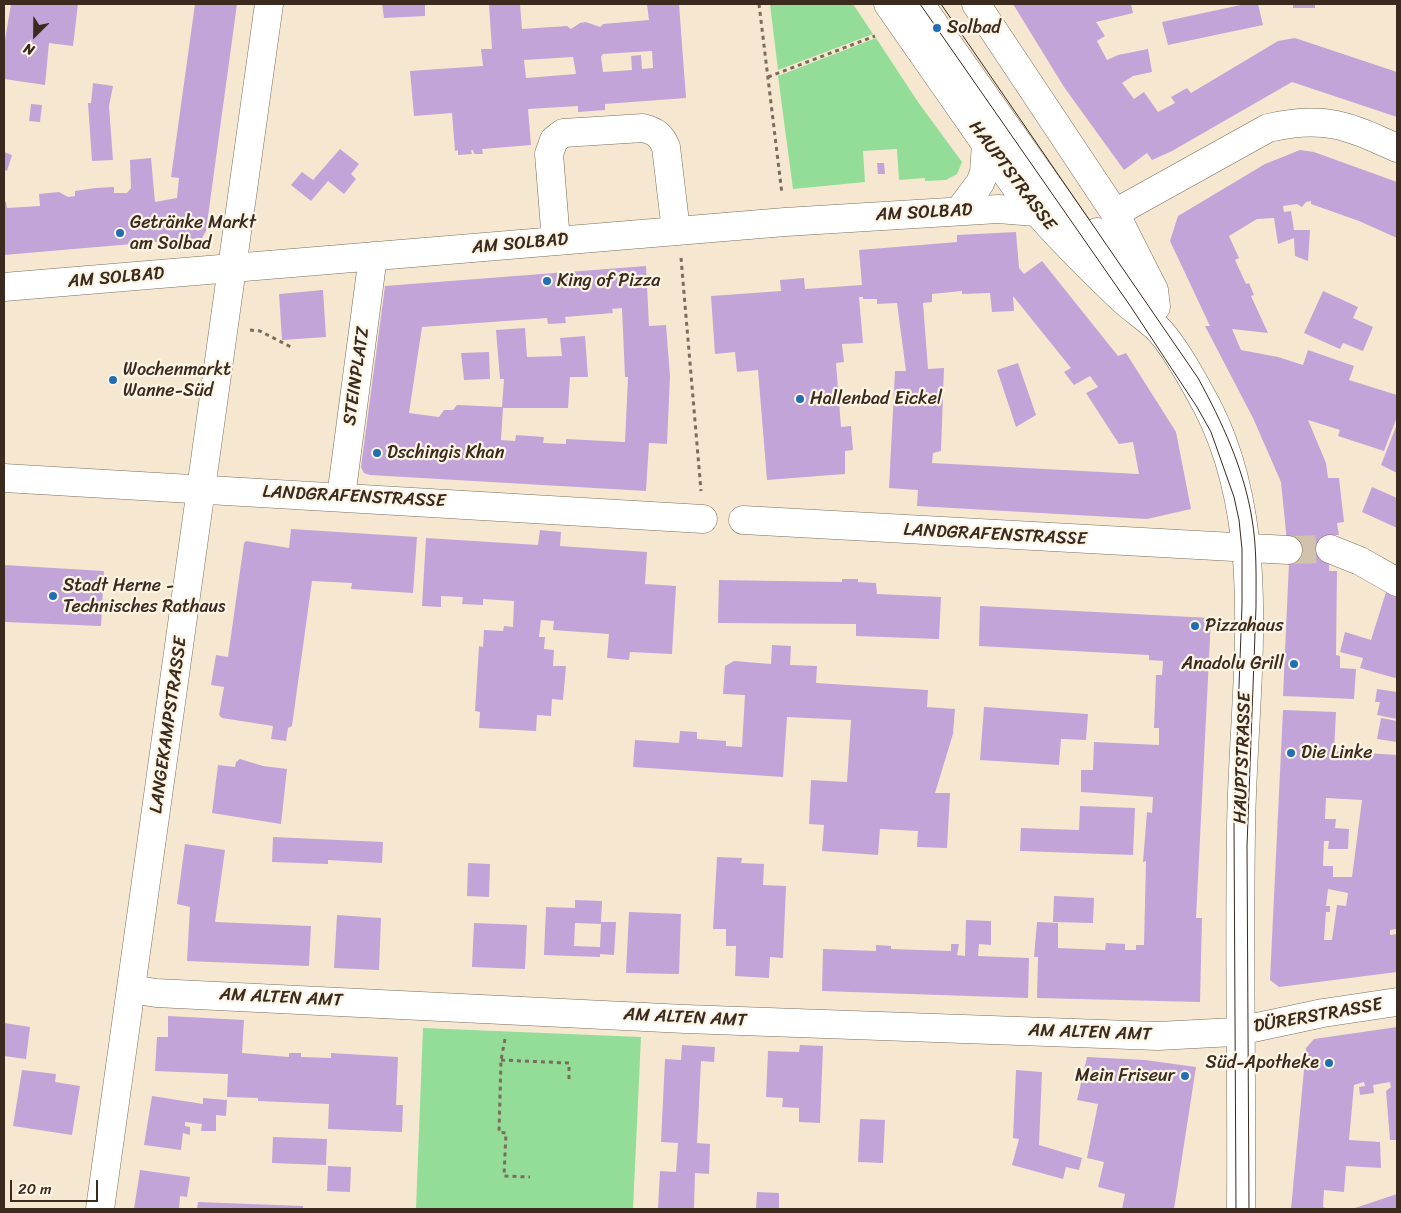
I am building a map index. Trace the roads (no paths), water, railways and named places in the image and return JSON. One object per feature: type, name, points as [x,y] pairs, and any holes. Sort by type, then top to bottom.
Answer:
[{"type":"street","name":"LANGEKAMPSTRASSE","points":[[100,1209],[203,489],[269,4]]},
{"type":"street","points":[[920,4],[1091,249],[1158,328]]},
{"type":"street","points":[[941,4],[1108,247],[1158,328]]},
{"type":"street","name":"HAUPTSTRASSE","points":[[976,4],[1115,213],[1154,290],[1158,328]]},
{"type":"street","name":"HAUPTSTRASSE","points":[[895,15],[1036,212],[1123,300],[1158,328],[1207,406],[1225,446],[1241,508],[1247,549],[1249,617],[1241,810],[1241,1209]]},
{"type":"street","points":[[1115,213],[1268,128],[1296,122],[1323,121],[1360,131],[1397,148]]},
{"type":"street","points":[[556,241],[549,154],[554,140],[563,133],[643,128],[655,131],[662,138],[666,147],[676,231]]},
{"type":"street","points":[[959,211],[980,183],[984,173],[986,144]]},
{"type":"street","name":"AM SOLBAD","points":[[4,287],[785,222],[998,209],[1036,212]]},
{"type":"street","name":"STEINPLATZ","points":[[341,497],[373,256]]},
{"type":"street","name":"LANDGRAFENSTRASSE","points":[[4,478],[704,519]]},
{"type":"street","name":"LANDGRAFENSTRASSE","points":[[742,520],[1288,550]]},
{"type":"street","points":[[1330,549],[1360,561],[1397,582]]},
{"type":"street","name":"AM ALTEN AMT","points":[[132,989],[156,993],[685,1018],[1158,1036],[1240,1031]]},
{"type":"street","name":"DÜRERSTRASSE","points":[[1240,1031],[1322,1013],[1397,1002]]},
{"type":"tunnel","points":[[1288,550],[1330,549]]},
{"type":"tram line","points":[[920,4],[1131,307],[1197,407],[1211,432],[1234,497],[1242,549],[1242,605],[1234,823],[1236,1209]]},
{"type":"tram line","points":[[941,4],[1198,378],[1231,446],[1244,482],[1252,519],[1256,563],[1247,846],[1249,1209]]},
{"type":"place","name":"Solbad","points":[[937,28]]},
{"type":"place","name":"Getränke Markt am Solbad","points":[[120,233]]},
{"type":"place","name":"King of Pizza","points":[[547,281]]},
{"type":"place","name":"Wochenmarkt Wanne-Süd","points":[[113,380]]},
{"type":"place","name":"Hallenbad Eickel","points":[[800,399]]},
{"type":"place","name":"Dschingis Khan","points":[[377,453]]},
{"type":"place","name":"Stadt Herne - Technisches Rathaus","points":[[53,596]]},
{"type":"place","name":"Pizzahaus","points":[[1195,626]]},
{"type":"place","name":"Anadolu Grill","points":[[1294,664]]},
{"type":"place","name":"Die Linke","points":[[1291,753]]},
{"type":"place","name":"Süd-Apotheke","points":[[1329,1063]]},
{"type":"place","name":"Mein Friseur","points":[[1185,1076]]}]
